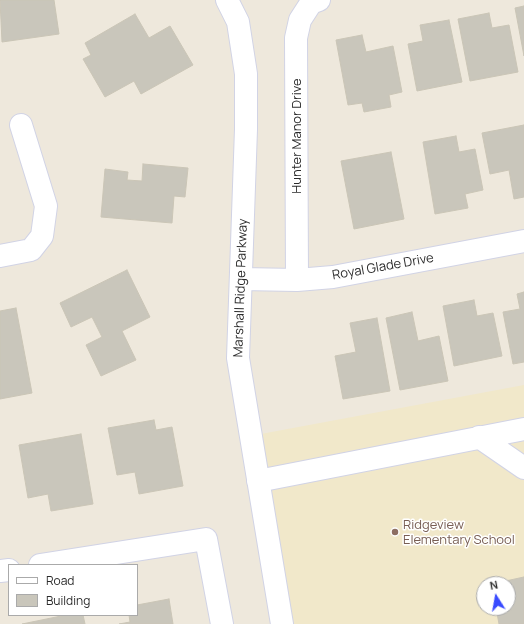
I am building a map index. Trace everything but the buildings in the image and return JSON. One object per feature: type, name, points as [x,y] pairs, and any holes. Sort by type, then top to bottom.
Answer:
[{"type":"street","name":"Marshall Ridge Parkway","points":[[227,0],[238,22]]},
{"type":"street","name":"Marshall Ridge Parkway","points":[[241,0],[238,22],[246,74],[246,129],[238,358],[282,624]]},
{"type":"street","name":"Hunter Manor Drive","points":[[297,280],[296,38],[300,20],[311,3],[319,0]]},
{"type":"street","points":[[0,256],[31,250],[42,236],[46,206],[21,125]]},
{"type":"street","name":"Royal Glade Drive","points":[[241,279],[297,280],[333,277],[524,241]]},
{"type":"street","points":[[258,481],[524,429]]},
{"type":"street","points":[[479,437],[524,468]]},
{"type":"street","points":[[46,564],[206,539],[222,624]]},
{"type":"shaded area","name":"Ridgeview Elementary School","points":[[524,385],[524,624],[282,624],[250,436]]},
{"type":"place","name":"Ridgeview Elementary School","points":[[395,532]]}]
